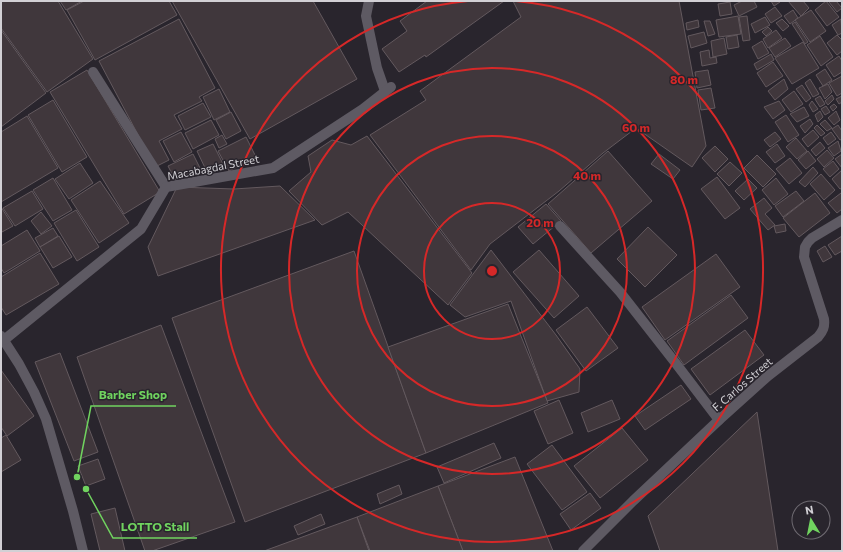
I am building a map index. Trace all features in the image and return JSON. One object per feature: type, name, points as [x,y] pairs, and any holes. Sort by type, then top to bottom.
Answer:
[{"type":"street","name":"Macabagdal Street","points":[[2,338],[141,229],[166,187],[273,168],[363,109],[388,89],[377,68],[366,16],[369,1]]},
{"type":"street","points":[[93,72],[166,187]]},
{"type":"street","name":"F. Carlos Street","points":[[583,551],[633,501],[719,420],[768,376],[818,337],[822,332],[824,319],[804,258],[805,247],[812,238],[842,220]]},
{"type":"street","points":[[560,226],[620,292],[719,420]]},
{"type":"street","points":[[2,338],[19,364],[46,419],[84,551]]},
{"type":"street","points":[[44,449],[53,443]]},
{"type":"building","points":[[1,1],[58,1],[93,59],[47,92],[1,28]]},
{"type":"building","points":[[60,1],[82,1],[66,10]]},
{"type":"building","points":[[84,1],[169,1],[177,15],[95,60],[67,10]]},
{"type":"building","points":[[172,1],[313,1],[357,79],[250,139]]},
{"type":"building","points":[[427,1],[504,1],[426,57],[425,55],[399,72],[382,49],[407,31],[400,21]]},
{"type":"building","points":[[513,1],[679,1],[706,146],[692,167],[636,128],[603,153],[559,191],[490,244],[471,270],[370,135],[426,100],[420,91],[521,17]]},
{"type":"building","points":[[742,1],[754,1],[757,7],[739,16],[734,5]]},
{"type":"building","points":[[771,1],[780,1],[780,2],[774,6]]},
{"type":"building","points":[[788,1],[803,1],[809,8],[801,16]]},
{"type":"building","points":[[826,1],[839,17],[827,26],[815,10]]},
{"type":"building","points":[[836,1],[842,8],[837,12],[829,2]]},
{"type":"building","points":[[730,2],[732,14],[720,16],[718,4]]},
{"type":"building","points":[[775,7],[782,16],[771,23],[765,14]]},
{"type":"building","points":[[793,10],[798,18],[790,24],[784,16]]},
{"type":"building","points":[[811,10],[826,31],[810,42],[795,20]]},
{"type":"building","points":[[738,16],[741,34],[719,37],[716,20]]},
{"type":"building","points":[[747,16],[750,40],[743,41],[739,17]]},
{"type":"building","points":[[765,17],[770,25],[755,33],[751,24]]},
{"type":"building","points":[[179,19],[215,88],[199,97],[202,101],[174,115],[182,129],[159,141],[169,160],[155,167],[99,61]]},
{"type":"building","points":[[782,19],[789,26],[783,31],[776,23]]},
{"type":"building","points":[[841,19],[842,33],[838,35],[832,25]]},
{"type":"building","points":[[698,20],[699,27],[687,30],[686,23]]},
{"type":"building","points":[[704,21],[710,21],[715,34],[708,36]]},
{"type":"building","points":[[795,22],[808,42],[805,44],[792,24]]},
{"type":"building","points":[[768,27],[772,31],[766,36],[762,32]]},
{"type":"building","points":[[1,30],[46,93],[1,127]]},
{"type":"building","points":[[776,30],[782,38],[768,48],[763,39]]},
{"type":"building","points":[[704,32],[707,43],[691,48],[688,36]]},
{"type":"building","points":[[737,35],[739,47],[728,49],[726,37]]},
{"type":"building","points":[[837,35],[842,40],[842,51],[837,55],[827,43]]},
{"type":"building","points":[[820,36],[833,57],[821,66],[807,45]]},
{"type":"building","points":[[724,38],[727,54],[713,57],[711,41]]},
{"type":"building","points":[[785,38],[791,46],[775,57],[769,48]]},
{"type":"building","points":[[762,41],[769,53],[758,59],[752,47]]},
{"type":"building","points":[[803,42],[819,68],[792,84],[775,58]]},
{"type":"building","points":[[709,50],[710,58],[716,57],[717,63],[702,66],[700,52]]},
{"type":"building","points":[[771,54],[774,60],[757,70],[754,64]]},
{"type":"building","points":[[839,56],[842,61],[842,72],[834,77],[826,65]]},
{"type":"building","points":[[773,62],[783,76],[766,87],[757,73]]},
{"type":"building","points":[[825,69],[832,80],[823,86],[816,75]]},
{"type":"building","points":[[87,70],[160,192],[124,214],[50,92]]},
{"type":"building","points":[[708,70],[711,85],[697,88],[695,72]]},
{"type":"building","points":[[842,76],[842,93],[837,96],[829,83]]},
{"type":"building","points":[[784,79],[788,89],[775,100],[768,91]]},
{"type":"building","points":[[810,79],[819,94],[813,97],[805,83]]},
{"type":"building","points":[[828,84],[832,92],[825,99],[819,88]]},
{"type":"building","points":[[802,85],[811,98],[806,102],[796,89]]},
{"type":"building","points":[[711,88],[715,108],[701,110],[698,90]]},
{"type":"building","points":[[219,89],[230,112],[214,120],[203,97]]},
{"type":"building","points":[[794,91],[803,104],[791,112],[782,100]]},
{"type":"building","points":[[832,95],[834,99],[828,105],[825,101]]},
{"type":"building","points":[[820,96],[825,104],[820,107],[815,99]]},
{"type":"building","points":[[842,96],[842,102],[839,104],[836,99]]},
{"type":"building","points":[[53,100],[87,157],[62,172],[28,115]]},
{"type":"building","points":[[779,101],[785,110],[773,119],[764,107]]},
{"type":"building","points":[[812,101],[818,109],[813,112],[809,105]]},
{"type":"building","points":[[203,103],[211,117],[185,130],[178,116]]},
{"type":"building","points":[[834,104],[837,107],[833,111],[830,107]]},
{"type":"building","points":[[826,106],[830,112],[825,115],[821,109]]},
{"type":"building","points":[[804,107],[809,116],[797,122],[790,114]]},
{"type":"building","points":[[820,111],[823,117],[818,122],[815,115]]},
{"type":"building","points":[[836,111],[840,120],[834,125],[828,118]]},
{"type":"building","points":[[231,112],[241,131],[226,139],[216,120]]},
{"type":"building","points":[[786,115],[799,135],[788,142],[775,122]]},
{"type":"building","points":[[27,116],[58,168],[1,202],[1,132]]},
{"type":"building","points":[[810,119],[813,124],[805,133],[800,126]]},
{"type":"building","points":[[211,120],[219,135],[193,149],[185,133]]},
{"type":"building","points":[[825,120],[832,128],[827,131],[820,124]]},
{"type":"building","points":[[817,125],[825,133],[821,136],[814,128]]},
{"type":"building","points":[[838,125],[842,131],[842,139],[840,140],[832,129]]},
{"type":"building","points":[[813,130],[819,137],[808,147],[802,139]]},
{"type":"building","points":[[181,132],[192,152],[174,162],[163,141]]},
{"type":"building","points":[[775,132],[781,139],[770,147],[764,140]]},
{"type":"building","points":[[831,132],[836,139],[828,145],[823,138]]},
{"type":"building","points":[[222,135],[227,144],[219,148],[215,139]]},
{"type":"building","points":[[367,136],[472,273],[448,305],[348,212],[322,225],[289,191],[311,172],[308,156],[332,140],[351,145]]},
{"type":"building","points":[[246,137],[256,157],[229,171],[218,151]]},
{"type":"building","points":[[796,138],[807,151],[797,159],[786,147]]},
{"type":"building","points":[[838,141],[841,151],[834,156],[828,148]]},
{"type":"building","points":[[820,142],[825,148],[816,156],[811,150]]},
{"type":"building","points":[[213,144],[223,164],[207,172],[197,151]]},
{"type":"building","points":[[777,144],[785,156],[775,163],[766,152]]},
{"type":"building","points":[[715,146],[728,159],[715,172],[702,158]]},
{"type":"building","points":[[827,150],[834,158],[824,167],[817,159]]},
{"type":"building","points":[[608,151],[652,201],[591,253],[548,204]]},
{"type":"building","points":[[808,151],[816,161],[806,169],[798,160]]},
{"type":"building","points":[[193,154],[200,168],[175,180],[168,166]]},
{"type":"building","points":[[659,154],[680,170],[673,179],[651,164]]},
{"type":"building","points":[[842,154],[842,168],[835,159]]},
{"type":"building","points":[[757,155],[776,174],[763,187],[744,168]]},
{"type":"building","points":[[790,158],[802,173],[789,184],[776,169]]},
{"type":"building","points":[[833,161],[839,169],[830,177],[823,169]]},
{"type":"building","points":[[730,162],[742,173],[729,186],[717,174]]},
{"type":"building","points":[[80,163],[93,183],[69,199],[55,179]]},
{"type":"building","points":[[813,167],[818,173],[805,187],[799,182]]},
{"type":"building","points":[[842,170],[842,188],[840,189],[832,179]]},
{"type":"building","points":[[821,174],[835,190],[824,200],[810,184]]},
{"type":"building","points":[[717,177],[740,208],[725,219],[701,189]]},
{"type":"building","points":[[53,178],[72,210],[53,221],[33,190]]},
{"type":"building","points":[[776,178],[788,194],[774,205],[762,190]]},
{"type":"building","points":[[748,179],[757,188],[744,200],[735,191]]},
{"type":"building","points":[[100,181],[129,223],[99,243],[71,200]]},
{"type":"building","points":[[280,186],[315,220],[158,276],[148,247],[177,187],[234,189]]},
{"type":"building","points":[[32,191],[43,209],[15,226],[3,208]]},
{"type":"building","points":[[796,191],[804,201],[783,217],[775,206]]},
{"type":"building","points":[[815,193],[830,213],[799,237],[783,218]]},
{"type":"building","points":[[841,193],[842,209],[837,213],[828,203]]},
{"type":"building","points":[[764,198],[772,208],[765,214],[775,225],[768,230],[750,209]]},
{"type":"building","points":[[546,204],[561,221],[533,244],[518,227]]},
{"type":"building","points":[[1,207],[13,226],[2,232],[1,230]]},
{"type":"building","points":[[76,210],[99,247],[77,261],[54,223]]},
{"type":"building","points":[[41,212],[52,226],[41,234],[31,221]]},
{"type":"building","points":[[785,224],[786,231],[776,233],[774,226]]},
{"type":"building","points":[[648,227],[677,255],[645,287],[617,259]]},
{"type":"building","points":[[53,228],[58,236],[40,247],[35,238]]},
{"type":"building","points":[[27,230],[40,251],[4,273],[1,268],[1,246]]},
{"type":"building","points":[[59,236],[72,257],[53,268],[40,247]]},
{"type":"building","points":[[842,236],[842,251],[835,255],[828,245]]},
{"type":"building","points":[[825,246],[832,257],[823,262],[817,251]]},
{"type":"building","points":[[491,250],[580,369],[579,392],[547,401],[511,301],[465,317],[450,305]]},
{"type":"building","points":[[539,250],[579,296],[554,318],[513,272]]},
{"type":"building","points":[[354,251],[426,453],[245,522],[172,318]]},
{"type":"building","points":[[40,253],[59,284],[6,315],[1,307],[1,277]]},
{"type":"building","points":[[716,254],[740,287],[665,340],[642,307]]},
{"type":"building","points":[[731,295],[748,318],[684,365],[667,341]]},
{"type":"building","points":[[508,304],[548,403],[426,453],[388,347]]},
{"type":"building","points":[[587,307],[618,348],[586,371],[556,330]]},
{"type":"building","points":[[161,325],[235,522],[152,551],[145,551],[77,357]]},
{"type":"building","points":[[745,330],[764,355],[710,395],[691,369]]},
{"type":"building","points":[[60,353],[98,452],[74,461],[35,362]]},
{"type":"building","points":[[1,370],[34,416],[7,436],[1,427]]},
{"type":"building","points":[[681,385],[691,399],[645,430],[635,416]]},
{"type":"building","points":[[559,400],[573,433],[548,444],[534,411]]},
{"type":"building","points":[[612,400],[620,419],[588,432],[581,413]]},
{"type":"building","points":[[757,412],[778,551],[660,551],[648,516]]},
{"type":"building","points":[[622,428],[648,460],[600,498],[574,466]]},
{"type":"building","points":[[6,435],[21,460],[1,472],[1,438]]},
{"type":"building","points":[[494,443],[501,458],[444,483],[437,467]]},
{"type":"building","points":[[552,445],[587,492],[562,510],[527,464]]},
{"type":"building","points":[[515,457],[553,551],[463,551],[438,486]]},
{"type":"building","points":[[98,459],[105,479],[86,486],[78,466]]},
{"type":"building","points":[[399,485],[402,494],[380,504],[377,494]]},
{"type":"building","points":[[438,486],[463,551],[370,551],[357,517]]},
{"type":"building","points":[[590,493],[601,508],[571,530],[560,514]]},
{"type":"building","points":[[115,508],[125,551],[100,551],[91,514]]},
{"type":"building","points":[[321,514],[325,524],[298,535],[294,526]]},
{"type":"building","points":[[357,517],[369,551],[264,551]]},
{"type":"place","name":"Barber Shop","points":[[77,477]]},
{"type":"place","name":"LOTTO Stall","points":[[86,489]]}]
